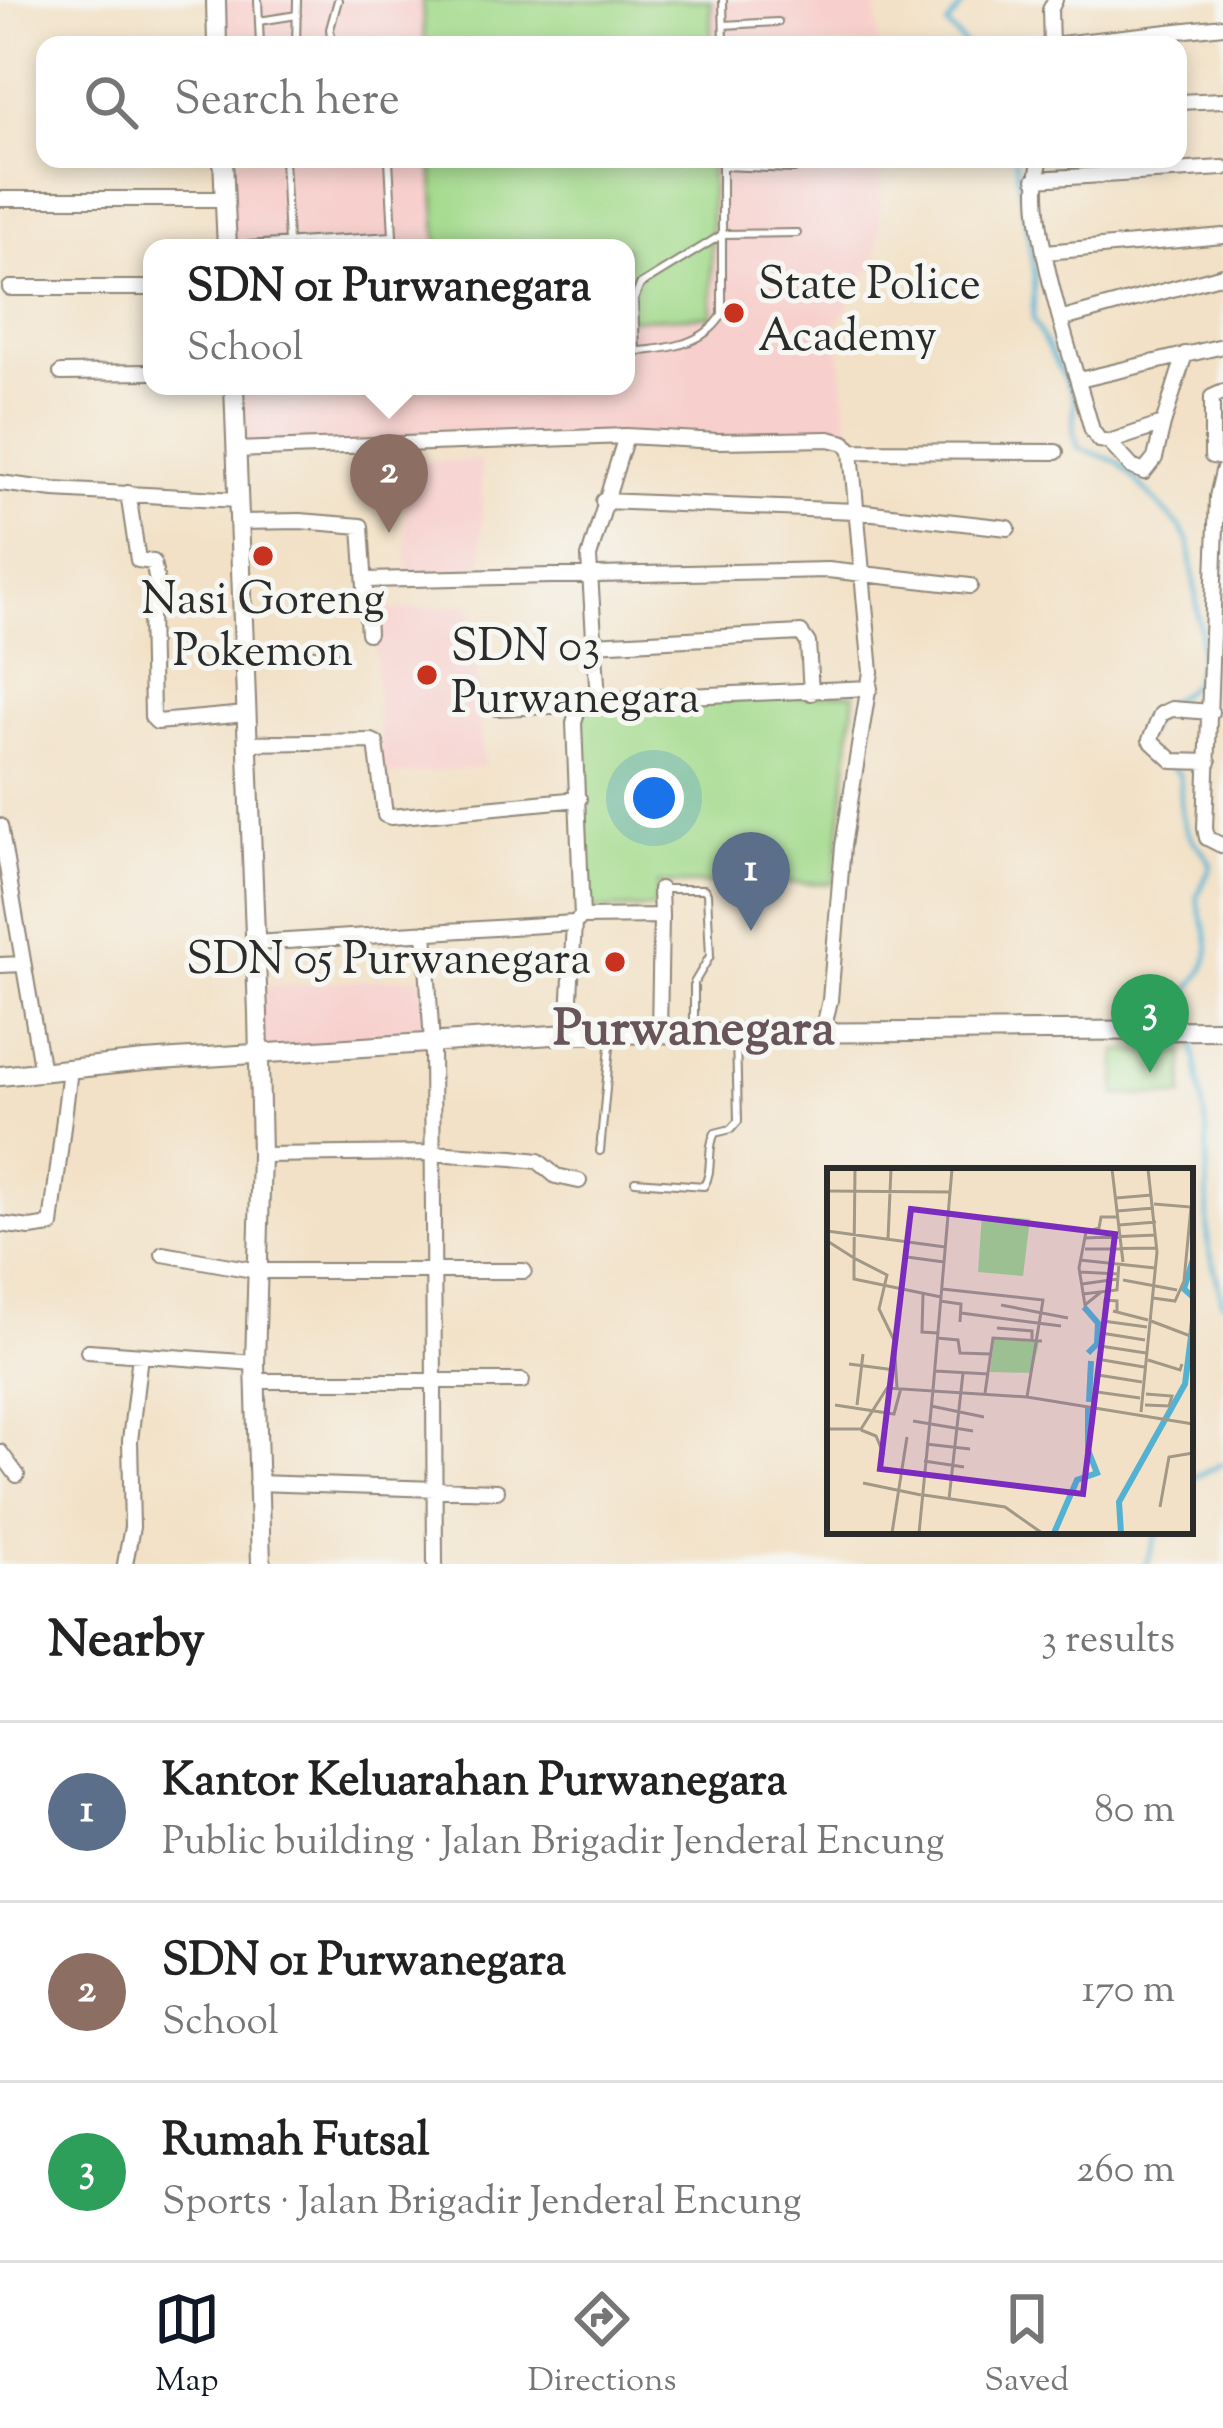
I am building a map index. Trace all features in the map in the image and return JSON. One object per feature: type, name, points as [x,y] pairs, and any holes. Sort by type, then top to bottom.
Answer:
[{"type":"street","points":[[216,0],[218,36]]},
{"type":"street","points":[[1051,36],[1054,0]]},
{"type":"street","points":[[1132,36],[1223,26]]},
{"type":"street","points":[[1187,102],[1223,100]]},
{"type":"street","points":[[223,168],[227,239]]},
{"type":"street","points":[[1038,168],[1034,178],[1038,225],[1092,430],[1099,440],[1109,442],[1163,424]]},
{"type":"street","points":[[1034,178],[1223,168]]},
{"type":"street","points":[[0,199],[225,199]]},
{"type":"street","points":[[1046,252],[1223,236]]},
{"type":"street","points":[[1063,319],[1223,275]]},
{"type":"street","points":[[10,289],[143,288]]},
{"type":"street","points":[[1079,380],[1223,346]]},
{"type":"street","points":[[1109,442],[1132,467],[1144,472],[1155,458],[1185,354]]},
{"type":"street","points":[[61,373],[143,372]]},
{"type":"street","points":[[1223,392],[1212,397],[1209,446],[1212,456],[1223,458]]},
{"type":"street","points":[[235,395],[261,1155],[255,1372],[261,1564]]},
{"type":"street","points":[[236,450],[626,436],[845,443],[851,451],[870,688],[843,847],[824,1031]]},
{"type":"street","points":[[598,700],[588,575],[592,539],[626,436]]},
{"type":"street","points":[[851,451],[1056,452]]},
{"type":"street","points":[[1223,471],[1218,675],[1211,712],[1214,758],[1205,827],[1208,838],[1223,846]]},
{"type":"street","points":[[0,483],[238,500]]},
{"type":"street","points":[[128,494],[138,560],[153,562],[158,587],[149,610],[152,717],[157,722],[246,714]]},
{"type":"street","points":[[603,501],[855,511],[1008,528]]},
{"type":"street","points":[[238,522],[300,520],[361,526],[368,633]]},
{"type":"street","points":[[366,580],[860,572],[970,586]]},
{"type":"street","points":[[593,644],[801,632],[808,644],[811,693]]},
{"type":"street","points":[[497,708],[870,688]]},
{"type":"street","points":[[568,1034],[578,920],[574,723],[579,705]]},
{"type":"street","points":[[1211,712],[1172,709],[1161,714],[1150,740],[1173,760],[1214,758]]},
{"type":"street","points":[[247,743],[376,743],[381,805],[391,817],[579,800]]},
{"type":"street","points":[[0,826],[42,1072]]},
{"type":"street","points":[[659,1033],[660,889]]},
{"type":"street","points":[[255,944],[661,916]]},
{"type":"street","points":[[425,932],[432,1043],[435,1564]]},
{"type":"street","points":[[0,965],[23,964]]},
{"type":"street","points":[[0,1076],[568,1034],[1223,1030]]},
{"type":"street","points":[[0,1224],[51,1225],[70,1069]]},
{"type":"street","points":[[261,1155],[430,1153],[538,1161],[556,1176],[579,1181]]},
{"type":"street","points":[[163,1254],[258,1271],[524,1271]]},
{"type":"street","points":[[88,1351],[255,1372],[435,1384],[522,1381]]},
{"type":"street","points":[[124,1564],[132,1527],[130,1441],[140,1355]]},
{"type":"street","points":[[0,1452],[17,1475]]},
{"type":"street","points":[[256,1483],[497,1491]]},
{"type":"lane","points":[[258,0],[260,36]]},
{"type":"lane","points":[[296,36],[297,0]]},
{"type":"lane","points":[[331,36],[338,0]]},
{"type":"lane","points":[[723,0],[724,36]]},
{"type":"lane","points":[[259,21],[296,15]]},
{"type":"lane","points":[[724,25],[778,22]]},
{"type":"lane","points":[[284,168],[288,239]]},
{"type":"lane","points":[[348,239],[393,236],[389,168]]},
{"type":"lane","points":[[722,168],[723,234],[722,315],[683,344],[636,351],[635,292],[723,234],[797,233]]},
{"type":"lane","points":[[784,168],[794,169]]},
{"type":"lane","points":[[244,656],[304,652],[343,656]]},
{"type":"lane","points":[[660,889],[706,891],[710,956],[691,994],[694,1033]]},
{"type":"lane","points":[[634,1181],[704,1186],[709,1178],[711,1140],[737,1121],[736,1032]]},
{"type":"lane","points":[[600,1150],[611,1033]]},
{"type":"shaded area","points":[[216,0],[875,0],[878,36],[217,36]]},
{"type":"shaded area","name":"State Police Academy","points":[[223,168],[883,168],[878,255],[837,323],[849,430],[833,435],[236,450],[234,395],[635,395],[635,239],[227,239]]},
{"type":"shaded area","points":[[481,460],[483,575],[407,577],[404,462]]},
{"type":"shaded area","name":"SDN 03 Purwanegara","points":[[472,604],[484,767],[382,776],[372,612]]},
{"type":"shaded area","points":[[426,976],[432,1044],[258,1053],[257,987]]},
{"type":"green space","points":[[422,0],[711,0],[711,36],[424,36]]},
{"type":"green space","points":[[433,168],[711,168],[712,316],[635,319],[635,239],[437,239]]},
{"type":"green space","points":[[855,693],[834,883],[657,884],[655,908],[584,910],[578,746],[584,708]]},
{"type":"green space","points":[[1117,1051],[1184,1052],[1183,1096],[1116,1095]]},
{"type":"waterway","points":[[957,36],[947,25],[967,0]]},
{"type":"waterway","points":[[1017,168],[1034,272],[1033,320],[1074,397],[1079,448],[1118,462],[1189,542],[1201,637],[1199,662],[1194,684],[1161,707]]},
{"type":"waterway","points":[[1145,737],[1154,715]]},
{"type":"waterway","points":[[1168,764],[1180,775],[1186,828],[1211,866],[1197,897],[1209,953],[1190,988],[1191,1015]]},
{"type":"waterway","points":[[1193,1040],[1207,1133],[1208,1243],[1223,1303]]},
{"type":"waterway","points":[[1193,1478],[1223,1464]]},
{"type":"waterway","points":[[1146,1564],[1158,1534]]},
{"type":"place","name":"State Police Academy","points":[[734,313]]},
{"type":"place","name":"SDN 01 Purwanegara","points":[[389,533]]},
{"type":"place","name":"Nasi Goreng Pokemon","points":[[263,556]]},
{"type":"place","name":"SDN 03 Purwanegara","points":[[427,675]]},
{"type":"place","name":"Kantor Keluarahan Purwanegara","points":[[751,931]]},
{"type":"place","name":"SDN 05 Purwanegara","points":[[615,962]]},
{"type":"place","name":"Rumah Futsal","points":[[1150,1073]]},
{"type":"district","name":"Purwanegara","points":[[694,1031]]}]
